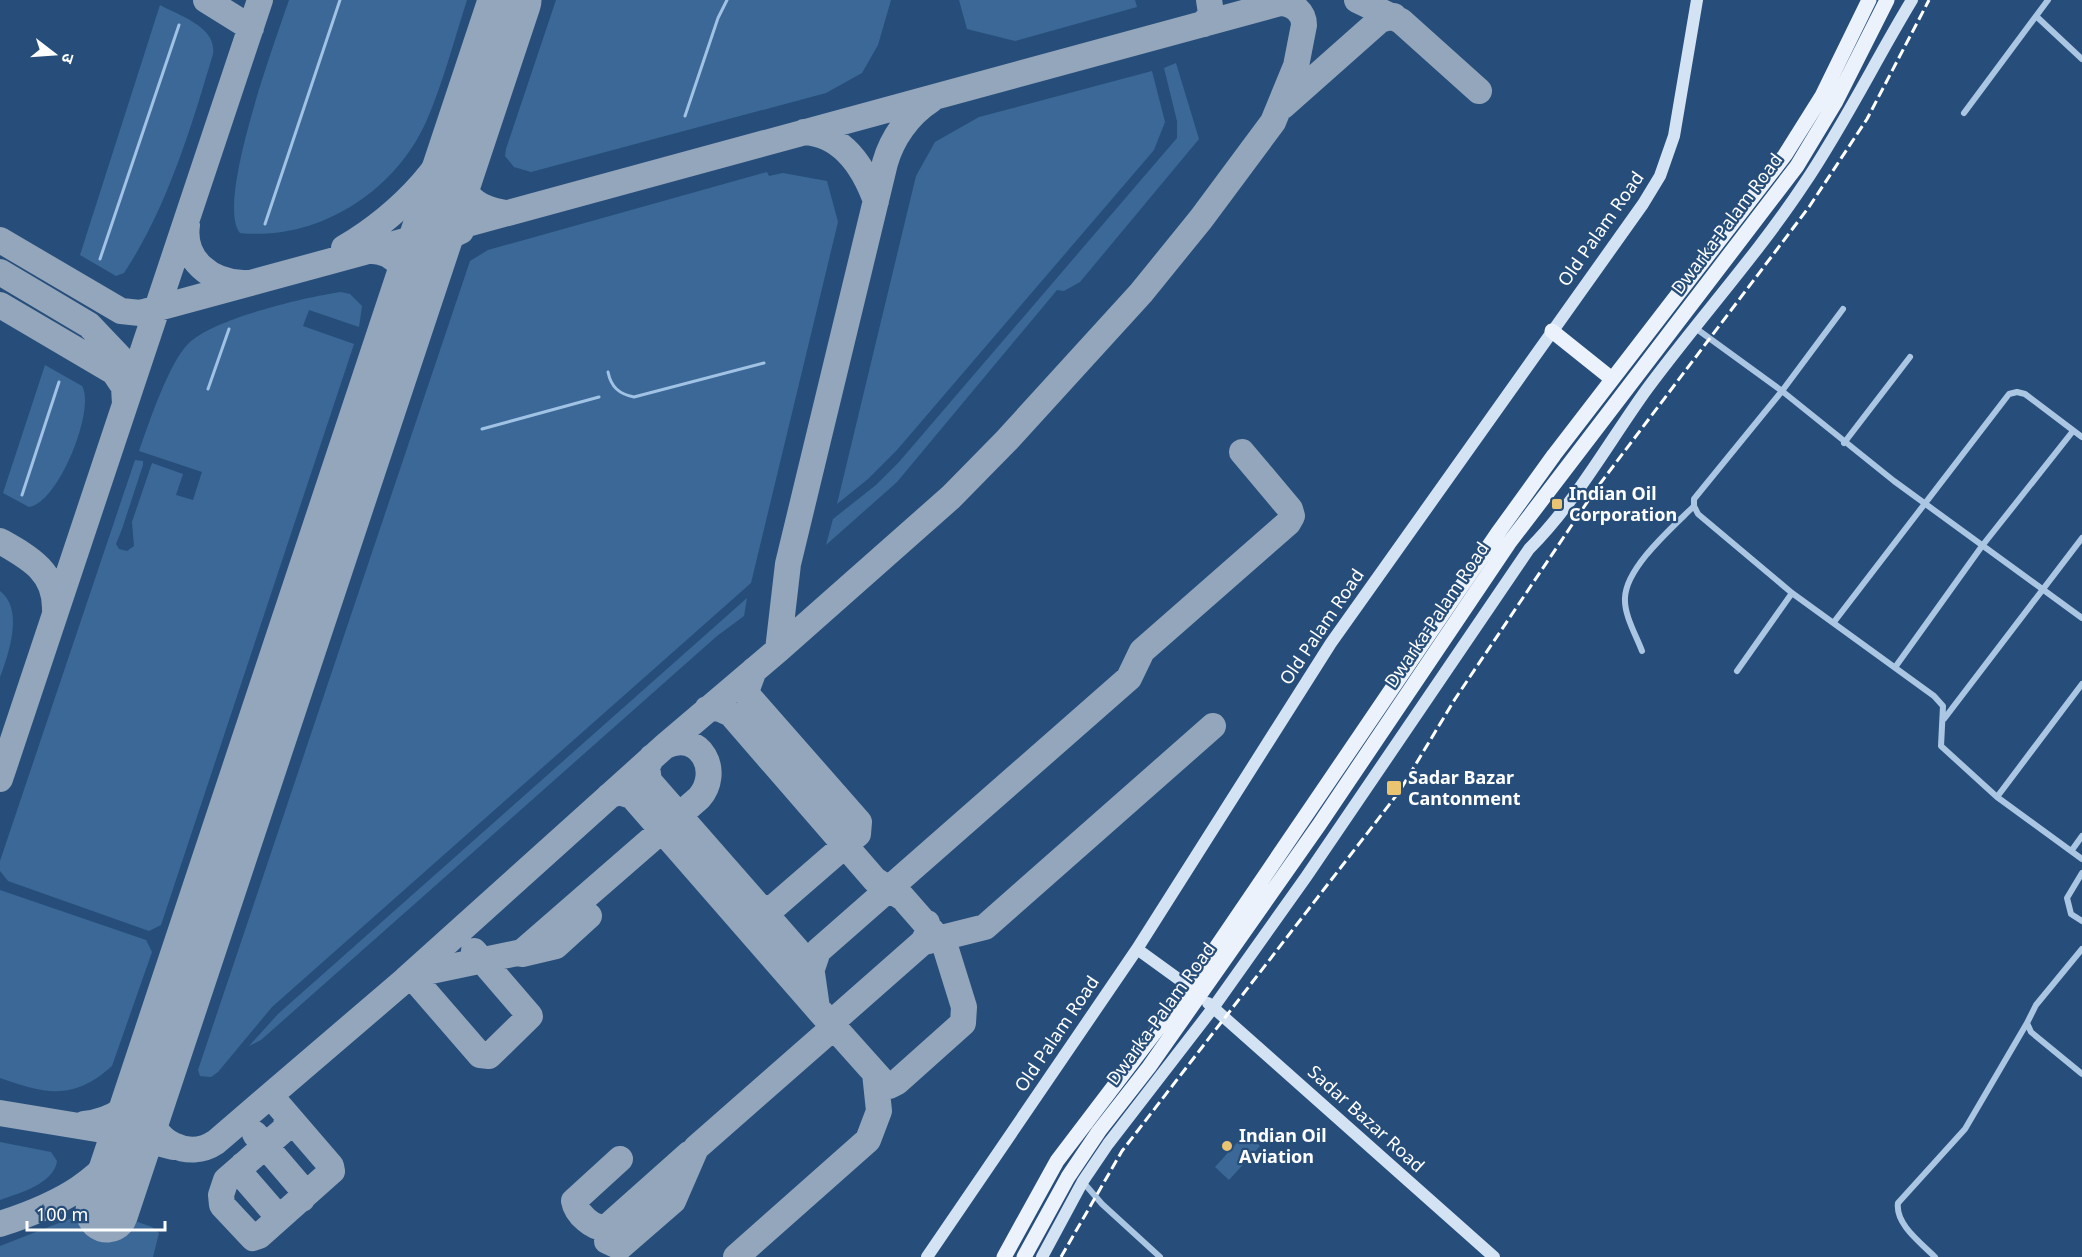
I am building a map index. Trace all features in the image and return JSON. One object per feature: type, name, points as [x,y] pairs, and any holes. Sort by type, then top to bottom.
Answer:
[{"type":"main road","name":"Dwarka-Palam Road","points":[[1024,1257],[1087,1150],[1195,991],[1497,534],[1612,379],[1785,155],[1822,96],[1869,0]]},
{"type":"main road","name":"Dwarka-Palam Road","points":[[1195,991],[1319,825],[1509,543],[1797,166],[1835,103],[1887,0]]},
{"type":"main road","points":[[1552,331],[1612,379]]},
{"type":"main road","points":[[1004,1257],[1057,1161],[1195,991]]},
{"type":"street","name":"Old Palam Road","points":[[927,1257],[1137,949],[1331,643],[1643,204],[1660,176],[1674,136],[1697,0]]},
{"type":"street","points":[[1042,1257],[1083,1181],[1108,1144],[1213,1008],[1306,877],[1529,549],[1555,523],[1606,445],[1693,327],[1803,186],[1844,123],[1911,0]]},
{"type":"street","points":[[1964,113],[2048,0]]},
{"type":"street","points":[[2036,16],[2082,59]]},
{"type":"street","points":[[1843,309],[1782,391],[1694,499],[1694,506],[1698,514],[1792,592],[1896,666],[1943,706],[1941,746],[1997,797],[2082,859]]},
{"type":"street","points":[[1693,327],[1782,391],[1845,443],[1982,546],[2082,618]]},
{"type":"street","points":[[1845,443],[1910,357]]},
{"type":"street","points":[[1834,622],[2009,394],[2017,392],[2025,394],[2082,437]]},
{"type":"street","points":[[1896,666],[1982,546],[2073,431]]},
{"type":"street","points":[[1642,651],[1626,608],[1625,596],[1632,576],[1651,550],[1694,506]]},
{"type":"street","points":[[1942,722],[2044,591],[2082,538]]},
{"type":"street","points":[[1737,671],[1792,592]]},
{"type":"street","points":[[1997,797],[2082,684]]},
{"type":"street","points":[[2072,850],[2082,837]]},
{"type":"street","points":[[2082,873],[2067,898],[2067,905],[2071,914],[2082,921]]},
{"type":"street","name":"Sadar Bazar Road","points":[[1137,949],[1195,991],[1494,1257]]},
{"type":"street","points":[[1935,1257],[1901,1221],[1897,1212],[1898,1203],[1965,1129],[2036,1005],[2082,949]]},
{"type":"street","points":[[2026,1023],[2031,1032],[2082,1074]]},
{"type":"street","points":[[1083,1181],[1102,1204],[1160,1257]]},
{"type":"shaded area","points":[[289,0],[467,0],[426,122],[412,147],[394,170],[350,207],[324,220],[297,229],[269,233],[240,233],[234,216],[235,189],[241,156],[261,83]]},
{"type":"shaded area","points":[[556,0],[891,0],[878,45],[862,73],[826,93],[531,172],[514,167],[505,156],[506,149]]},
{"type":"shaded area","points":[[959,0],[1135,0],[1137,7],[1015,41],[967,29]]},
{"type":"shaded area","points":[[160,5],[187,18],[203,30],[213,45],[213,54],[187,139],[165,195],[153,222],[124,273],[116,276],[80,255]]},
{"type":"shaded area","points":[[1176,63],[1199,139],[1080,282],[1064,291],[1057,290],[897,482],[826,545],[833,519],[876,485],[899,462],[1177,138],[1177,121],[1164,68]]},
{"type":"shaded area","points":[[1152,71],[1165,122],[1154,150],[897,450],[868,479],[837,504],[916,176],[935,142],[979,117]]},
{"type":"shaded area","points":[[767,172],[769,176],[783,173],[827,181],[838,222],[751,583],[272,1007],[218,1072],[211,1077],[200,1076],[198,1070],[470,261],[488,250]]},
{"type":"shaded area","points":[[341,292],[350,294],[362,306],[359,327],[309,310],[303,326],[354,344],[161,925],[149,931],[8,881],[0,871],[0,861],[135,460],[143,461],[143,465],[116,544],[119,549],[127,551],[134,546],[132,522],[152,463],[183,474],[176,495],[193,500],[202,472],[139,451],[174,364],[189,343],[219,325],[284,304]]},
{"type":"shaded area","points":[[45,365],[82,386],[85,398],[84,414],[72,454],[62,473],[40,502],[29,507],[3,493]]},
{"type":"shaded area","points":[[0,591],[7,599],[13,620],[10,644],[0,677]]},
{"type":"shaded area","points":[[747,598],[744,616],[717,636],[261,1040],[249,1046],[278,1014]]},
{"type":"shaded area","points":[[0,890],[146,940],[152,952],[112,1066],[85,1085],[59,1091],[45,1090],[0,1078]]},
{"type":"shaded area","points":[[1246,1133],[1260,1146],[1229,1180],[1215,1167]]},
{"type":"shaded area","points":[[0,1142],[51,1152],[57,1161],[50,1176],[26,1191],[0,1200]]},
{"type":"shaded area","points":[[86,1204],[152,1227],[159,1233],[153,1257],[0,1257],[0,1246],[82,1214]]},
{"type":"waterway","points":[[265,224],[340,0]]},
{"type":"waterway","points":[[685,116],[718,18],[727,0]]},
{"type":"waterway","points":[[100,259],[179,25]]},
{"type":"waterway","points":[[208,389],[229,329]]},
{"type":"waterway","points":[[608,372],[616,389],[634,397],[764,363]]},
{"type":"waterway","points":[[22,495],[59,382]]},
{"type":"waterway","points":[[482,429],[599,397]]},
{"type":"taxiway","points":[[206,0],[251,28]]},
{"type":"taxiway","points":[[0,779],[260,0]]},
{"type":"taxiway","points":[[1204,24],[1211,13],[1209,0]]},
{"type":"taxiway","points":[[0,240],[121,311],[140,313],[1291,0]]},
{"type":"taxiway","points":[[1357,0],[1401,21],[1479,91]]},
{"type":"taxiway","points":[[153,1076],[148,1109],[156,1131],[164,1139],[183,1149],[194,1150],[216,1142],[405,980],[665,746],[951,497],[1007,440],[1141,293],[1201,219],[1273,122],[1296,66],[1304,25],[1304,20],[1297,9],[1279,3]]},
{"type":"taxiway","points":[[1283,106],[1380,20],[1394,16]]},
{"type":"taxiway","points":[[344,248],[387,218],[422,184],[452,144],[477,98]]},
{"type":"taxiway","points":[[778,650],[788,564],[885,163],[902,127],[931,100]]},
{"type":"taxiway","points":[[804,132],[818,134],[841,146],[858,165],[876,201]]},
{"type":"taxiway","points":[[458,158],[461,180],[469,196],[484,207],[506,213]]},
{"type":"taxiway","points":[[187,225],[189,249],[201,267],[220,278],[243,283]]},
{"type":"taxiway","points":[[417,282],[439,246],[461,231]]},
{"type":"taxiway","points":[[365,251],[387,254],[401,267],[406,276],[409,307]]},
{"type":"taxiway","points":[[0,272],[89,325],[128,366]]},
{"type":"taxiway","points":[[0,305],[114,372],[124,387],[125,404]]},
{"type":"taxiway","points":[[812,969],[818,951],[1129,678],[1142,651],[1288,523],[1292,516],[1290,509],[1242,452]]},
{"type":"taxiway","points":[[0,541],[31,560],[46,576],[54,597],[55,610]]},
{"type":"taxiway","points":[[754,670],[747,689],[749,697],[859,822],[858,834],[775,906],[767,909],[757,905]]},
{"type":"taxiway","points":[[652,757],[647,767],[649,781],[811,966],[817,1008],[884,1083],[889,1086],[897,1082],[963,1023],[964,1007],[945,946],[903,898],[875,880],[731,714],[718,708],[707,709]]},
{"type":"taxiway","points":[[925,942],[985,927],[1213,726]]},
{"type":"taxiway","points":[[412,975],[522,952],[699,798],[706,788],[708,777],[708,766],[704,756],[689,744],[678,743],[665,746]]},
{"type":"taxiway","points":[[609,796],[619,792],[632,796],[817,1008]]},
{"type":"taxiway","points":[[522,954],[556,946],[589,916]]},
{"type":"taxiway","points":[[607,1227],[607,1241],[620,1247],[673,1201],[696,1148],[827,1033],[839,1016],[923,942],[929,931],[927,923]]},
{"type":"taxiway","points":[[405,980],[415,980],[480,1055],[489,1056],[530,1016],[474,951]]},
{"type":"taxiway","points":[[736,1257],[868,1140],[879,1111],[875,1073]]},
{"type":"taxiway","points":[[84,1124],[106,1119],[124,1109],[139,1095],[151,1077]]},
{"type":"taxiway","points":[[274,1093],[275,1101],[331,1166],[332,1171],[259,1236],[253,1238],[222,1205],[221,1195],[226,1180],[286,1128],[287,1117]]},
{"type":"taxiway","points":[[0,1113],[115,1132],[173,1147]]},
{"type":"taxiway","points":[[0,1224],[22,1217],[61,1199],[96,1176],[111,1161],[136,1124]]},
{"type":"taxiway","points":[[255,1134],[303,1190],[302,1199]]},
{"type":"taxiway","points":[[620,1159],[574,1201],[575,1206],[586,1220],[602,1228],[607,1227],[689,1154]]},
{"type":"taxiway","points":[[243,1165],[242,1175],[274,1212],[279,1215],[285,1213]]},
{"type":"runway","points":[[107,1211],[510,0]]},
{"type":"railway","points":[[1061,1257],[1122,1151],[1399,792],[1455,699],[1596,489],[1809,207],[1867,119],[1929,0]]},
{"type":"place","name":"Indian Oil Corporation","points":[[1557,504]]},
{"type":"place","name":"Sadar Bazar Cantonment","points":[[1394,788]]},
{"type":"place","name":"Indian Oil Aviation","points":[[1227,1146]]}]
